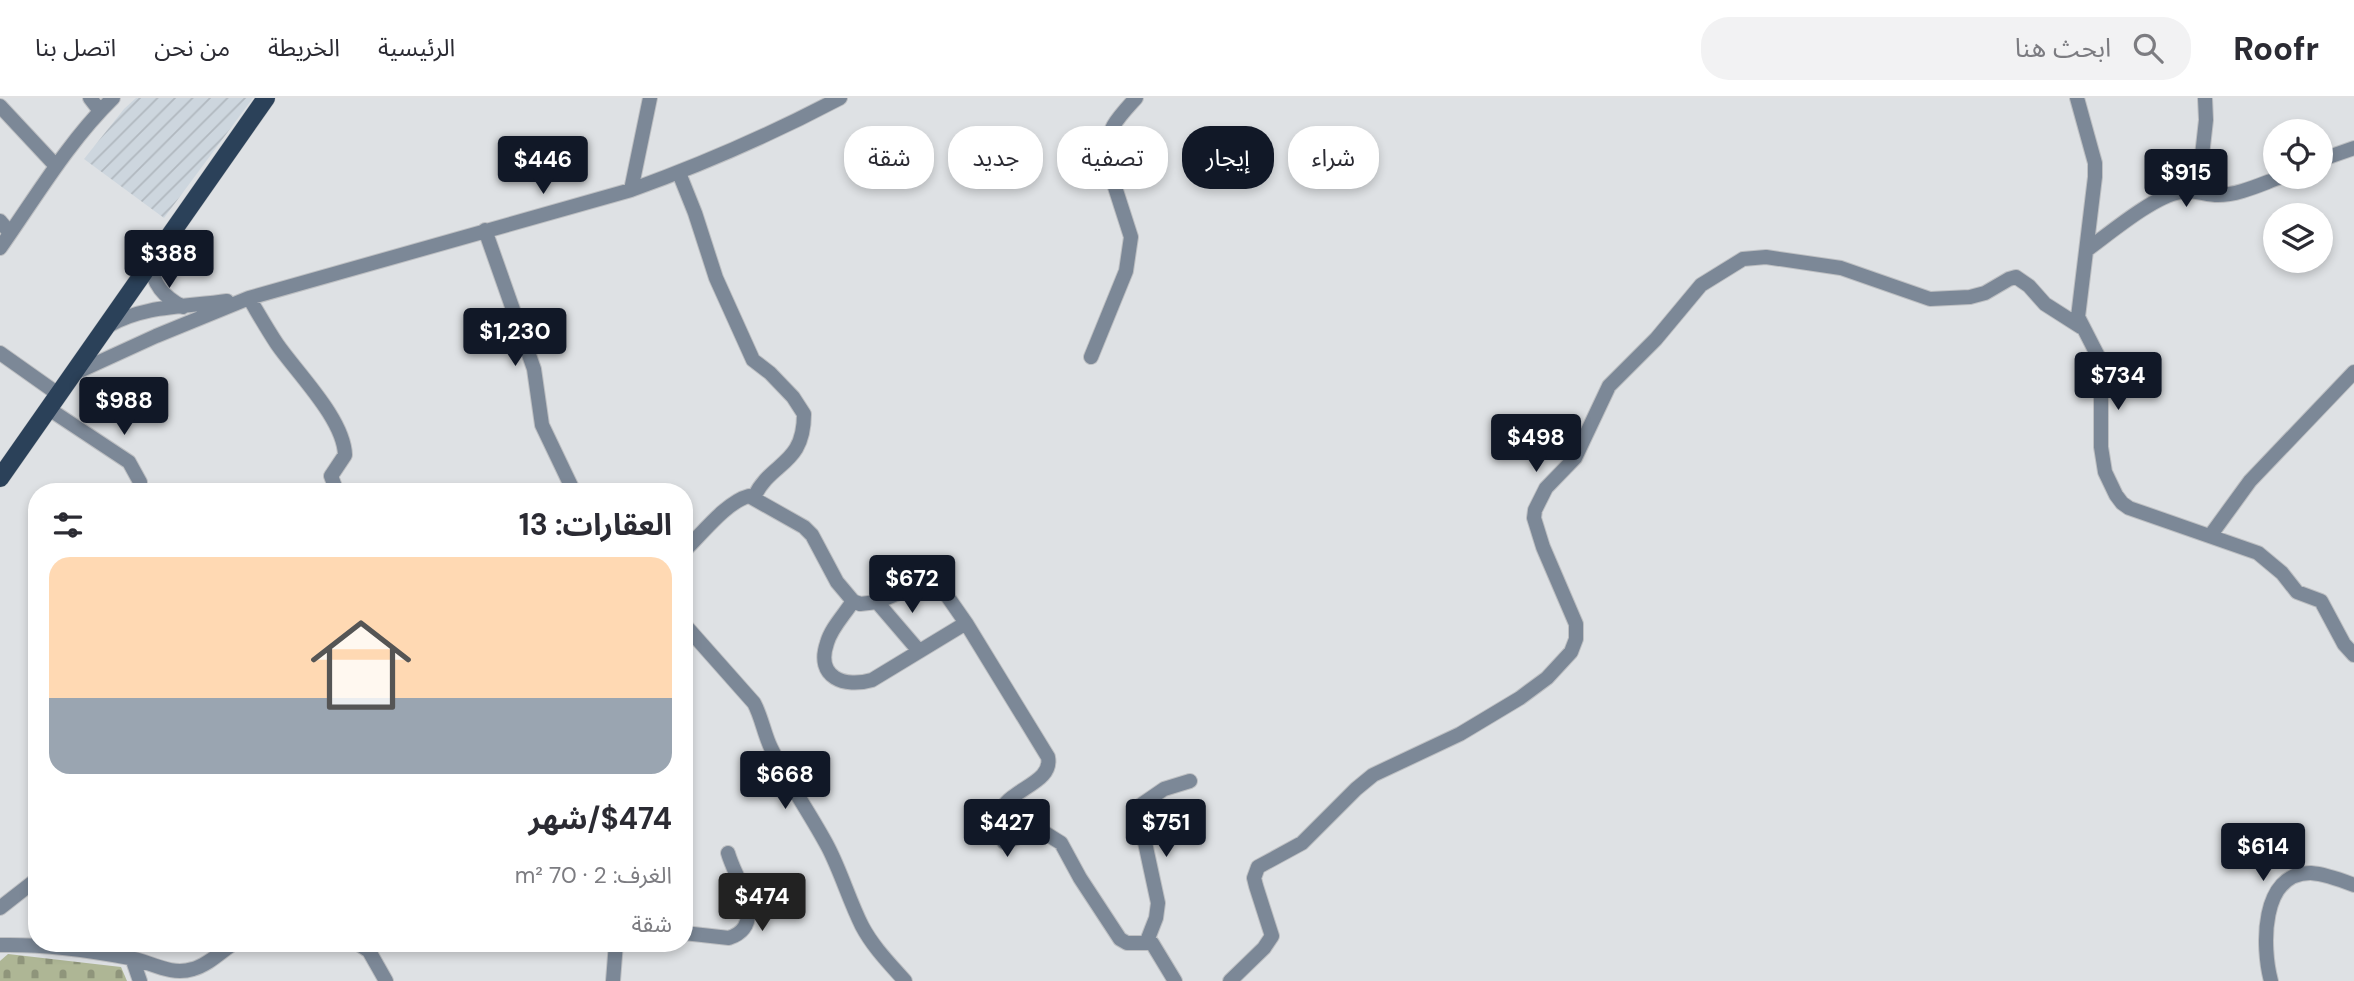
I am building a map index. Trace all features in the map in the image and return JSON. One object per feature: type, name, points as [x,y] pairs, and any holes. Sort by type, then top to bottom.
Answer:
[{"type":"main road","points":[[0,478],[266,98]]},
{"type":"street","points":[[90,98],[100,111]]},
{"type":"street","points":[[0,248],[56,166],[113,98]]},
{"type":"street","points":[[73,374],[249,298],[631,190],[679,173],[761,138],[840,98]]},
{"type":"street","points":[[1091,357],[1126,271],[1131,237],[1105,156],[1106,144],[1111,126],[1136,98]]},
{"type":"street","points":[[2077,98],[2095,163],[2088,249],[2077,308],[2081,327],[2101,362],[2101,447],[2105,472],[2116,495],[2129,508],[2258,552],[2282,573],[2297,592],[2321,601],[2344,645],[2354,655]]},
{"type":"street","points":[[2198,191],[2206,120],[2205,98]]},
{"type":"street","points":[[631,190],[647,100]]},
{"type":"street","points":[[0,106],[56,166]]},
{"type":"street","points":[[2333,155],[2354,148]]},
{"type":"street","points":[[679,173],[716,278],[753,360],[793,397],[804,414],[802,438],[795,452],[760,485],[754,497]]},
{"type":"street","points":[[2088,249],[2136,214],[2165,197],[2179,192],[2198,191],[2209,195],[2230,195],[2263,183]]},
{"type":"street","points":[[0,221],[10,233]]},
{"type":"street","points":[[485,230],[534,369],[542,425],[570,483]]},
{"type":"street","points":[[1230,981],[1264,948],[1272,936],[1254,878],[1258,867],[1302,843],[1373,775],[1460,734],[1520,698],[1547,678],[1571,652],[1576,639],[1576,624],[1543,547],[1534,518],[1535,510],[1546,488],[1575,458],[1609,386],[1656,339],[1702,285],[1743,259],[1766,257],[1841,268],[1930,299],[1970,297],[1985,293],[2016,277],[2029,286],[2045,304],[2081,327]]},
{"type":"street","points":[[151,262],[151,272],[160,290],[171,301],[183,307]]},
{"type":"street","points":[[104,328],[133,313],[249,298]]},
{"type":"street","points":[[249,298],[278,346],[306,379],[342,437],[345,455],[331,476],[334,483]]},
{"type":"street","points":[[0,353],[129,462],[140,483]]},
{"type":"street","points":[[2210,536],[2250,481],[2354,372]]},
{"type":"street","points":[[693,543],[742,498],[754,497],[813,535],[837,582],[853,601],[860,604],[877,601],[925,582],[935,584],[952,601],[966,623],[1043,747],[1050,766],[1039,780],[1015,793],[1007,801],[999,818],[1004,842],[1031,833],[1045,833],[1057,839],[1120,939],[1134,943],[1147,941],[1156,947],[1175,981]]},
{"type":"street","points":[[853,601],[826,644],[825,663],[833,676],[843,683],[864,683],[884,674],[966,623]]},
{"type":"street","points":[[877,601],[919,651]]},
{"type":"street","points":[[693,634],[754,704],[761,716],[764,732],[793,790],[828,846],[863,928],[887,962],[905,981]]},
{"type":"street","points":[[1147,941],[1156,918],[1158,903],[1135,809],[1164,789],[1190,781]]},
{"type":"street","points":[[693,934],[729,938],[736,936],[749,920],[748,903],[728,853]]},
{"type":"street","points":[[2271,981],[2265,957],[2265,931],[2269,910],[2281,887],[2295,877],[2312,873],[2354,885]]},
{"type":"street","points":[[0,908],[28,886]]},
{"type":"street","points":[[0,945],[28,946]]},
{"type":"street","points":[[89,952],[132,958],[171,971],[181,971],[202,965],[221,952]]},
{"type":"street","points":[[370,952],[386,981]]},
{"type":"street","points":[[613,981],[615,952]]},
{"type":"street","points":[[132,958],[140,981]]},
{"type":"shaded area","points":[[136,98],[253,98],[164,218],[84,159]]},
{"type":"green space","points":[[8,954],[121,967],[127,981],[0,981],[0,961]]}]
